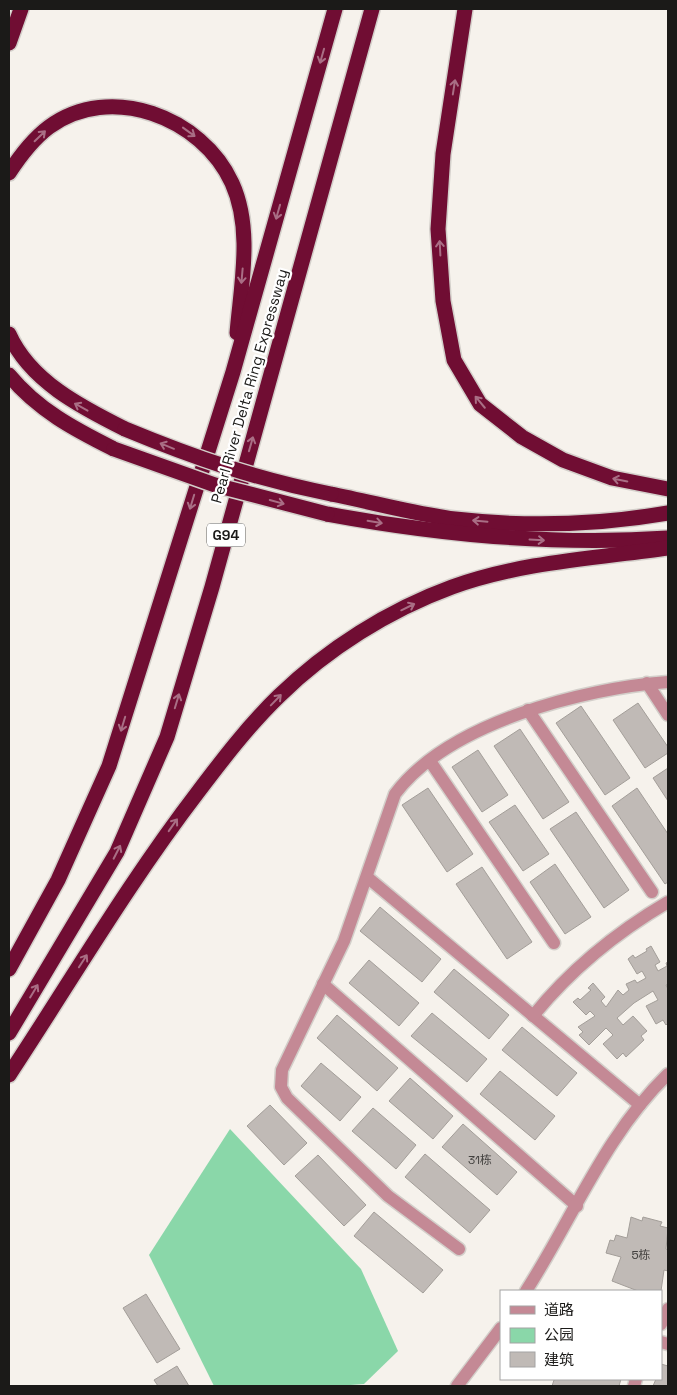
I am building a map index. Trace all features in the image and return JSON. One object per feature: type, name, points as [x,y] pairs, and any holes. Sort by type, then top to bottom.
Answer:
[{"type":"highway","points":[[9,43],[20,9]]},
{"type":"highway","name":"Pearl River Delta Ring Expressway","points":[[9,969],[58,880],[109,766],[233,372],[336,9]]},
{"type":"highway","name":"Pearl River Delta Ring Expressway","points":[[9,1033],[118,852],[167,737],[212,587],[372,9]]},
{"type":"highway","points":[[466,9],[443,154],[438,229],[443,301],[454,360],[480,404],[522,437],[563,460],[612,478],[668,488]]},
{"type":"highway","points":[[9,173],[23,153],[48,128],[88,110],[125,106],[161,115],[190,132],[217,157],[232,183],[242,215],[244,252],[233,372]]},
{"type":"highway","points":[[9,334],[12,341],[38,374],[76,404],[125,429],[198,459],[274,482],[453,518],[516,524],[619,521],[668,513]]},
{"type":"highway","points":[[9,375],[38,405],[57,419],[114,449],[215,485],[327,514],[451,533],[515,539],[571,542],[668,538]]},
{"type":"highway","points":[[9,1075],[177,819],[250,727],[279,696],[316,664],[359,633],[406,607],[453,587],[506,572],[668,548]]},
{"type":"street","points":[[459,1249],[388,1196],[283,1093],[280,1081],[282,1070],[344,941],[395,794],[408,776],[477,733],[528,710],[586,693],[647,683],[668,682]]},
{"type":"street","points":[[647,683],[668,715]]},
{"type":"street","points":[[528,710],[652,892]]},
{"type":"street","points":[[430,761],[554,943]]},
{"type":"street","points":[[367,876],[640,1105]]},
{"type":"street","points":[[533,1016],[590,956],[632,924],[668,902]]},
{"type":"street","points":[[324,984],[577,1206]]},
{"type":"street","points":[[527,1290],[577,1206],[600,1160],[640,1105],[668,1074]]},
{"type":"street","points":[[662,1322],[668,1309]]},
{"type":"street","points":[[458,1386],[500,1329]]},
{"type":"green space","points":[[230,1129],[361,1269],[398,1351],[364,1384],[337,1386],[214,1386],[149,1255]]},
{"type":"building","points":[[638,703],[668,747],[668,753],[645,768],[613,720]]},
{"type":"building","points":[[581,706],[630,778],[605,795],[556,723]]},
{"type":"building","points":[[520,729],[569,802],[543,819],[494,746]]},
{"type":"building","points":[[478,750],[508,795],[482,812],[452,767]]},
{"type":"building","points":[[668,768],[668,801],[653,778]]},
{"type":"building","points":[[428,788],[473,854],[447,872],[402,805]]},
{"type":"building","points":[[637,788],[668,834],[668,882],[665,884],[612,806]]},
{"type":"building","points":[[515,805],[549,854],[523,871],[489,822]]},
{"type":"building","points":[[576,812],[629,890],[604,908],[550,829]]},
{"type":"building","points":[[555,864],[591,917],[565,934],[530,882]]},
{"type":"building","points":[[482,867],[532,942],[507,959],[456,884]]},
{"type":"building","points":[[380,907],[441,959],[422,982],[360,931]]},
{"type":"building","points":[[651,946],[660,962],[655,965],[658,971],[667,966],[666,963],[668,962],[668,984],[666,985],[668,989],[668,1023],[666,1025],[663,1020],[656,1024],[646,1006],[658,1000],[653,991],[634,1003],[617,1018],[623,1025],[633,1016],[647,1031],[641,1036],[644,1040],[626,1057],[623,1053],[617,1059],[603,1044],[613,1035],[606,1028],[589,1045],[579,1035],[583,1032],[578,1027],[595,1016],[590,1011],[586,1015],[573,1002],[578,998],[580,1000],[591,990],[588,988],[593,983],[605,997],[601,1001],[606,1007],[618,990],[623,995],[629,990],[626,984],[635,980],[637,983],[646,978],[642,971],[637,974],[628,959],[633,955],[635,958],[647,951],[646,949]]},
{"type":"building","points":[[369,960],[419,1003],[399,1026],[349,983]]},
{"type":"building","points":[[454,969],[509,1015],[489,1039],[434,992]]},
{"type":"building","points":[[432,1013],[487,1059],[467,1082],[411,1036]]},
{"type":"building","points":[[337,1015],[398,1068],[377,1091],[317,1038]]},
{"type":"building","points":[[522,1027],[577,1073],[557,1096],[502,1050]]},
{"type":"building","points":[[321,1063],[361,1097],[340,1121],[301,1086]]},
{"type":"building","points":[[500,1071],[555,1116],[535,1140],[480,1094]]},
{"type":"building","points":[[410,1078],[453,1116],[433,1139],[389,1101]]},
{"type":"building","points":[[270,1105],[307,1143],[284,1165],[247,1126]]},
{"type":"building","points":[[373,1108],[416,1145],[396,1169],[352,1131]]},
{"type":"building","points":[[463,1124],[517,1172],[497,1195],[442,1147]]},
{"type":"building","points":[[425,1154],[490,1210],[470,1233],[405,1177]]},
{"type":"building","points":[[318,1155],[366,1205],[344,1226],[295,1176]]},
{"type":"building","points":[[374,1212],[443,1270],[423,1293],[354,1236]]},
{"type":"building","points":[[631,1217],[642,1221],[643,1217],[662,1222],[660,1226],[668,1228],[666,1249],[668,1250],[668,1271],[664,1270],[661,1290],[635,1290],[612,1281],[621,1257],[606,1253],[610,1240],[614,1241],[616,1235],[627,1238]]},
{"type":"building","points":[[146,1294],[180,1349],[157,1363],[123,1308]]},
{"type":"building","points":[[662,1364],[668,1366],[668,1386],[653,1386],[656,1380],[662,1380]]},
{"type":"building","points":[[177,1366],[189,1386],[158,1386],[154,1380]]},
{"type":"building","points":[[554,1380],[621,1380],[619,1386],[552,1386]]}]
